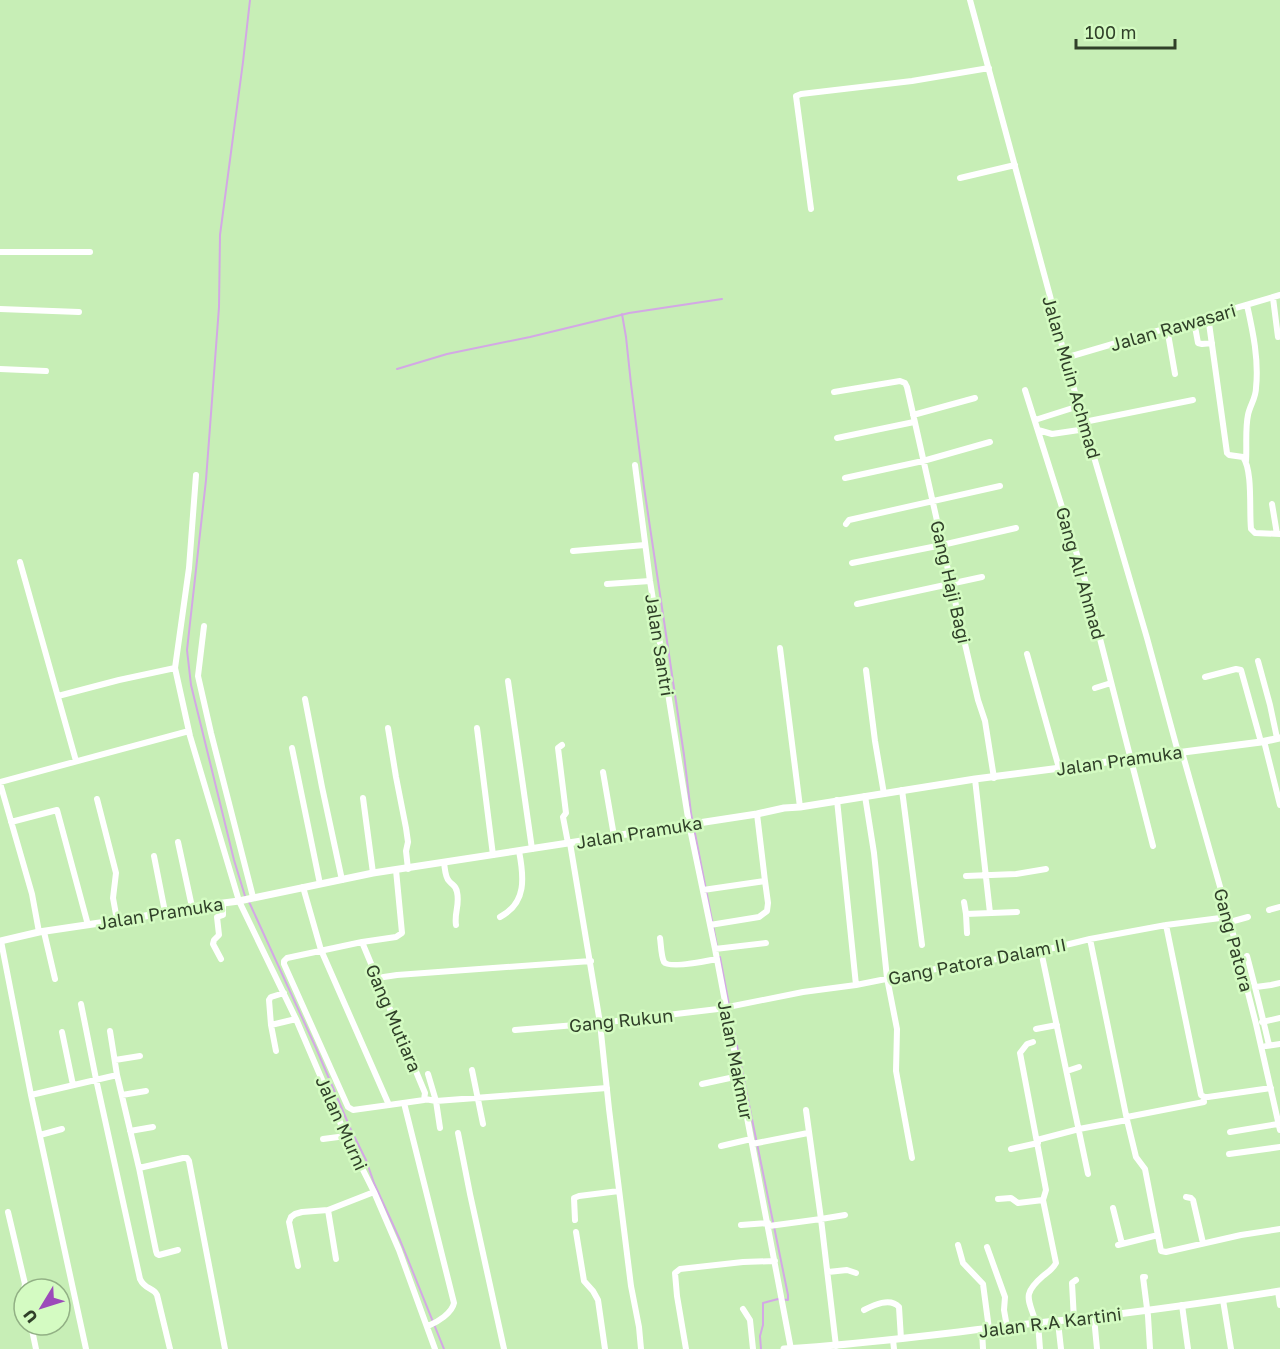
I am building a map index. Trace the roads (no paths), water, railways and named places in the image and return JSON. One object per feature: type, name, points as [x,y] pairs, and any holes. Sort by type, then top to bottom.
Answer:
[{"type":"street","name":"Jalan Muin Achmad","points":[[970,0],[1065,358],[1180,752]]},
{"type":"street","points":[[811,209],[796,96],[912,81],[988,68]]},
{"type":"street","points":[[960,178],[1015,165]]},
{"type":"street","points":[[0,252],[90,252]]},
{"type":"street","points":[[1276,297],[1278,337]]},
{"type":"street","name":"Jalan Rawasari","points":[[1065,358],[1276,297]]},
{"type":"street","points":[[1247,305],[1256,358],[1257,380],[1254,401],[1248,416],[1246,462],[1250,488],[1251,529],[1255,534],[1278,534],[1272,504]]},
{"type":"street","points":[[0,309],[79,312]]},
{"type":"street","points":[[1208,316],[1227,453],[1243,457],[1246,462]]},
{"type":"street","points":[[1194,321],[1198,343],[1212,343]]},
{"type":"street","points":[[1167,328],[1175,375]]},
{"type":"street","points":[[0,369],[46,371]]},
{"type":"street","name":"Gang Haji Bagi","points":[[834,392],[900,381],[907,387],[978,700],[985,721],[994,778]]},
{"type":"street","name":"Gang Ali Ahmad","points":[[1025,390],[1085,580],[1153,846]]},
{"type":"street","points":[[837,438],[913,418],[975,398]]},
{"type":"street","points":[[1038,430],[1052,434],[1193,400]]},
{"type":"street","points":[[1035,420],[1079,406]]},
{"type":"street","points":[[845,478],[923,461],[990,442]]},
{"type":"street","name":"Jalan Santri","points":[[635,465],[650,581],[689,824]]},
{"type":"street","points":[[58,696],[175,668],[189,568],[196,475]]},
{"type":"street","points":[[846,524],[849,520],[1000,486]]},
{"type":"street","points":[[852,562],[1016,528]]},
{"type":"street","points":[[573,551],[645,545]]},
{"type":"street","points":[[20,562],[76,761]]},
{"type":"street","points":[[857,604],[982,577]]},
{"type":"street","points":[[607,584],[650,581]]},
{"type":"street","points":[[204,626],[198,676],[213,744],[253,897]]},
{"type":"street","points":[[780,648],[800,807]]},
{"type":"street","points":[[1028,654],[1059,768]]},
{"type":"street","points":[[1258,661],[1279,738]]},
{"type":"street","name":"Jalan Murni","points":[[175,668],[189,731],[239,901],[342,1109],[346,1136],[374,1192],[432,1324],[435,1349]]},
{"type":"street","points":[[1205,677],[1233,669],[1241,670],[1243,673],[1280,805]]},
{"type":"street","points":[[866,670],[884,794]]},
{"type":"street","points":[[508,681],[532,849]]},
{"type":"street","points":[[1095,688],[1111,683]]},
{"type":"street","points":[[305,699],[342,880]]},
{"type":"street","points":[[388,728],[408,842],[406,851],[408,869]]},
{"type":"street","points":[[477,728],[493,855]]},
{"type":"street","points":[[55,979],[0,783],[189,731]]},
{"type":"street","name":"Jalan Pramuka","points":[[0,941],[41,932],[239,901],[373,873],[975,779],[1279,738]]},
{"type":"street","points":[[562,745],[558,748],[566,813],[563,817],[591,961],[631,1286],[641,1349]]},
{"type":"street","points":[[292,748],[320,884]]},
{"type":"street","name":"Gang Patora","points":[[1180,752],[1229,919],[1279,1127]]},
{"type":"street","points":[[603,772],[614,836]]},
{"type":"street","points":[[975,779],[990,914]]},
{"type":"street","points":[[902,790],[922,945]]},
{"type":"street","points":[[865,796],[874,853],[887,978],[897,1029],[896,1071],[912,1158]]},
{"type":"street","points":[[363,798],[373,873]]},
{"type":"street","points":[[97,799],[116,873],[113,898],[117,920]]},
{"type":"street","points":[[837,800],[856,985]]},
{"type":"street","points":[[11,822],[57,810],[88,925]]},
{"type":"street","points":[[713,925],[759,917],[767,911],[768,903],[757,814]]},
{"type":"street","name":"Jalan Makmur","points":[[689,824],[713,925],[717,959],[729,1006],[739,1076],[772,1224],[775,1261],[791,1349]]},
{"type":"street","points":[[178,842],[192,907]]},
{"type":"street","points":[[500,916],[510,912],[516,906],[522,890],[519,851]]},
{"type":"street","points":[[154,856],[165,912]]},
{"type":"street","points":[[444,863],[446,877],[456,886],[457,891],[459,906],[455,913],[456,925]]},
{"type":"street","points":[[966,876],[1016,874],[1046,869]]},
{"type":"street","points":[[362,942],[396,937],[402,933],[396,870]]},
{"type":"street","points":[[705,890],[765,881]]},
{"type":"street","points":[[303,887],[321,950],[389,1105]]},
{"type":"street","points":[[964,902],[967,933]]},
{"type":"street","points":[[221,959],[213,944],[219,935],[217,918],[223,915],[223,903]]},
{"type":"street","points":[[1269,910],[1280,908]]},
{"type":"street","points":[[966,914],[1017,912]]},
{"type":"street","name":"Gang Patora Dalam II","points":[[729,1006],[1041,951],[1166,925],[1248,917]]},
{"type":"street","points":[[1011,1149],[1079,1129],[1204,1102],[1166,925]]},
{"type":"street","points":[[660,938],[666,964],[717,959]]},
{"type":"street","points":[[1090,939],[1127,1118],[1136,1157],[1143,1167],[1161,1250],[1164,1252],[1280,1229]]},
{"type":"street","points":[[0,941],[86,1349]]},
{"type":"street","name":"Gang Mutiara","points":[[362,942],[424,1089],[424,1100],[353,1110],[342,1109],[284,964],[287,958],[321,950],[362,942]]},
{"type":"street","points":[[717,949],[766,943]]},
{"type":"street","points":[[1041,951],[1088,1174]]},
{"type":"street","points":[[1247,956],[1269,1045]]},
{"type":"street","points":[[377,978],[591,961]]},
{"type":"street","points":[[1244,978],[1252,975]]},
{"type":"street","points":[[1248,993],[1280,983]]},
{"type":"street","points":[[276,1051],[268,1000],[284,993]]},
{"type":"street","points":[[81,1004],[140,1279],[145,1287],[158,1295],[170,1349]]},
{"type":"street","name":"Gang Rukun","points":[[515,1030],[600,1023],[729,1006]]},
{"type":"street","points":[[1256,1024],[1280,1018]]},
{"type":"street","points":[[271,1025],[296,1019]]},
{"type":"street","points":[[1035,1029],[1057,1025]]},
{"type":"street","points":[[110,1031],[117,1075],[156,1251],[159,1255],[178,1250]]},
{"type":"street","points":[[62,1032],[73,1084]]},
{"type":"street","points":[[1033,1042],[1027,1044],[1020,1053],[1056,1263],[1028,1293],[1037,1323],[1040,1349]]},
{"type":"street","points":[[1261,1047],[1280,1044]]},
{"type":"street","points":[[115,1060],[140,1056]]},
{"type":"street","points":[[1067,1071],[1079,1067]]},
{"type":"street","points":[[472,1070],[483,1124]]},
{"type":"street","points":[[428,1074],[436,1101],[440,1128]]},
{"type":"street","points":[[31,1095],[117,1075]]},
{"type":"street","points":[[702,1084],[739,1076]]},
{"type":"street","points":[[425,1099],[436,1101],[607,1088]]},
{"type":"street","points":[[1203,1096],[1270,1088]]},
{"type":"street","points":[[122,1095],[146,1091]]},
{"type":"street","points":[[404,1102],[454,1302],[452,1309],[432,1324]]},
{"type":"street","points":[[806,1110],[836,1346]]},
{"type":"street","points":[[130,1131],[153,1127]]},
{"type":"street","points":[[1230,1132],[1279,1127]]},
{"type":"street","points":[[40,1135],[62,1129]]},
{"type":"street","points":[[458,1133],[504,1349]]},
{"type":"street","points":[[721,1146],[808,1133]]},
{"type":"street","points":[[323,1139],[346,1136]]},
{"type":"street","points":[[1229,1154],[1280,1147]]},
{"type":"street","points":[[139,1168],[187,1158],[189,1161],[225,1349]]},
{"type":"street","points":[[575,1220],[574,1198],[619,1191]]},
{"type":"street","points":[[298,1266],[289,1222],[291,1217],[302,1212],[328,1210],[374,1192]]},
{"type":"street","points":[[998,1199],[1015,1201],[1044,1197]]},
{"type":"street","points":[[1186,1197],[1193,1200],[1203,1243]]},
{"type":"street","points":[[1113,1208],[1120,1244],[1158,1235]]},
{"type":"street","points":[[328,1210],[336,1259]]},
{"type":"street","points":[[8,1212],[23,1277]]},
{"type":"street","points":[[741,1225],[772,1224],[845,1215]]},
{"type":"street","points":[[576,1232],[584,1281],[598,1300],[605,1349]]},
{"type":"street","points":[[958,1245],[957,1255],[983,1284],[985,1330],[983,1349]]},
{"type":"street","points":[[987,1247],[1005,1297],[1004,1310],[1007,1327]]},
{"type":"street","points":[[686,1349],[675,1273],[680,1269],[775,1261]]},
{"type":"street","points":[[828,1272],[847,1270],[856,1274]]},
{"type":"street","points":[[1145,1277],[1143,1277],[1150,1349]]},
{"type":"street","points":[[1074,1320],[1072,1283],[1076,1280]]},
{"type":"street","points":[[1279,1291],[1280,1305]]},
{"type":"street","name":"Jalan R.A Kartini","points":[[784,1349],[819,1348],[1058,1322],[1279,1291]]},
{"type":"street","points":[[1223,1300],[1232,1349]]},
{"type":"street","points":[[864,1310],[874,1305],[896,1303],[899,1307],[901,1339]]},
{"type":"street","points":[[1182,1305],[1188,1349]]},
{"type":"street","points":[[743,1308],[750,1320],[753,1349]]},
{"type":"street","points":[[1094,1317],[1097,1349]]},
{"type":"street","points":[[1058,1322],[1061,1349]]},
{"type":"street","points":[[893,1340],[894,1349]]},
{"type":"waterway","points":[[250,0],[220,235],[219,307],[206,480],[187,650],[191,685],[245,896],[366,1160],[444,1349]]},
{"type":"waterway","points":[[397,369],[447,354],[629,313],[722,299]]},
{"type":"waterway","points":[[622,314],[644,487],[691,813],[717,946]]},
{"type":"waterway","points":[[720,957],[729,1005]]},
{"type":"waterway","points":[[734,1031],[788,1295],[788,1300],[778,1299],[763,1303],[761,1349]]}]
